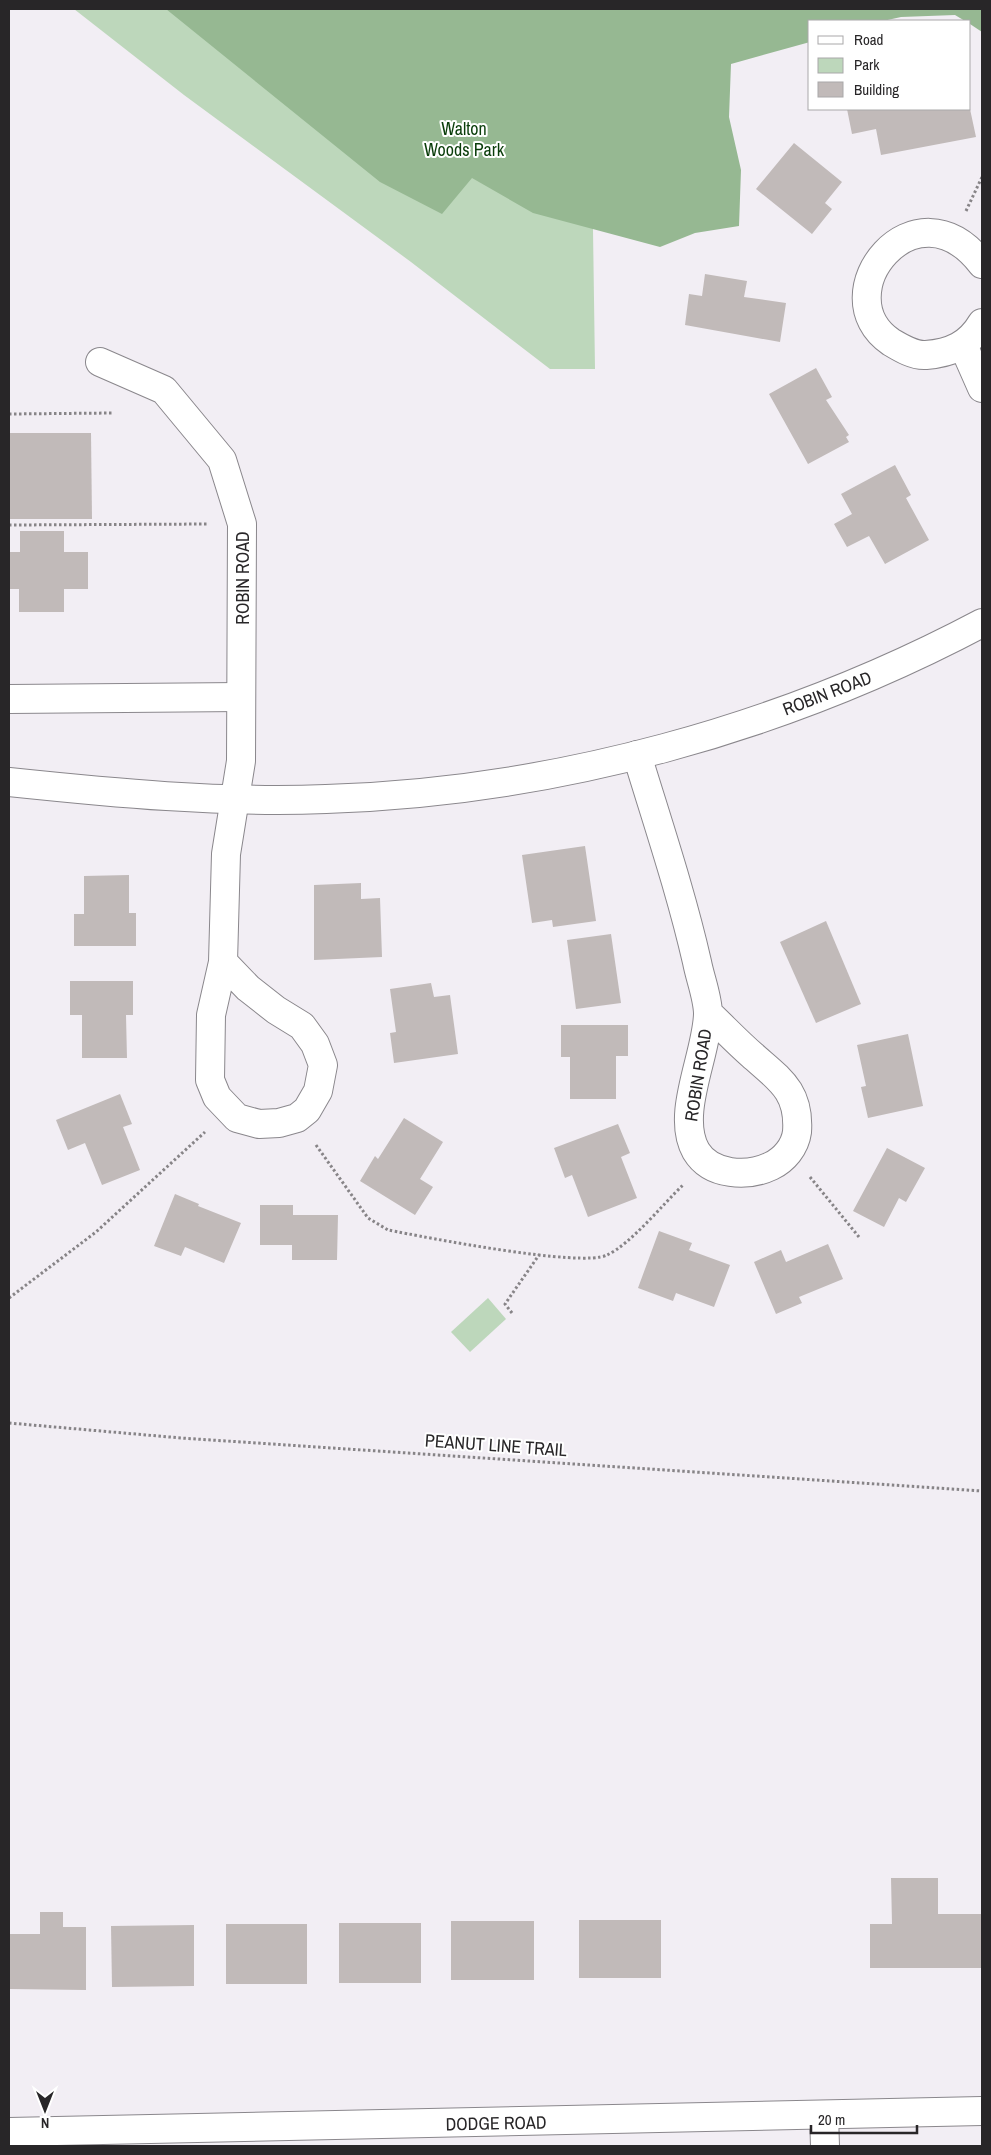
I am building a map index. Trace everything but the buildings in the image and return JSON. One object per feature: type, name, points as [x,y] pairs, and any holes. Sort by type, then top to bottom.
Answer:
[{"type":"street","points":[[982,264],[971,249],[953,238],[932,233],[911,235],[892,244],[883,255],[869,279],[867,300],[873,320],[885,338],[902,349],[922,355],[944,354],[963,345],[976,333],[982,323]]},
{"type":"street","points":[[963,345],[982,388]]},
{"type":"street","name":"ROBIN ROAD","points":[[100,362],[164,390],[222,460],[242,524],[240,761],[226,854],[223,962],[210,1015],[210,1080],[218,1097],[238,1118],[259,1124],[279,1123],[297,1118]]},
{"type":"street","name":"ROBIN ROAD","points":[[9,782],[138,795],[234,800],[383,796],[520,779],[637,756],[782,712],[850,686],[929,651],[982,623]]},
{"type":"street","points":[[9,699],[241,697]]},
{"type":"street","name":"ROBIN ROAD","points":[[637,756],[688,924],[708,1013],[689,1115],[688,1133],[697,1153],[727,1173],[756,1173],[779,1162],[789,1151],[796,1140],[798,1116],[789,1091],[774,1073],[753,1056],[708,1013]]},
{"type":"street","points":[[223,962],[262,999],[302,1026],[315,1044],[323,1066],[318,1091],[307,1110],[297,1118]]},
{"type":"street","name":"DODGE ROAD","points":[[26,2137],[479,2135],[824,2115],[982,2111]]},
{"type":"street","points":[[824,2115],[825,2146]]},
{"type":"path","points":[[9,414],[112,413]]},
{"type":"path","points":[[9,525],[242,524]]},
{"type":"path","points":[[9,1298],[96,1232],[229,1109]]},
{"type":"path","points":[[297,1118],[368,1218],[388,1230],[539,1255],[592,1260],[608,1255],[626,1242],[707,1161]]},
{"type":"path","points":[[789,1151],[859,1237]]},
{"type":"path","points":[[512,1313],[505,1304],[539,1255]]},
{"type":"path","name":"PEANUT LINE TRAIL","points":[[9,1423],[180,1438],[982,1491]]},
{"type":"green space","name":"Walton Woods Park","points":[[74,9],[758,9],[592,159],[595,369],[550,369],[411,262],[184,95]]},
{"type":"green space","name":"Walton Woods Park","points":[[166,9],[982,9],[982,32],[971,25],[971,20],[963,20],[955,15],[901,17],[888,20],[808,20],[808,43],[731,64],[729,117],[741,170],[739,226],[695,233],[660,247],[533,213],[472,178],[442,214],[380,182]]},
{"type":"green space","points":[[488,1298],[506,1319],[470,1352],[451,1332]]}]
